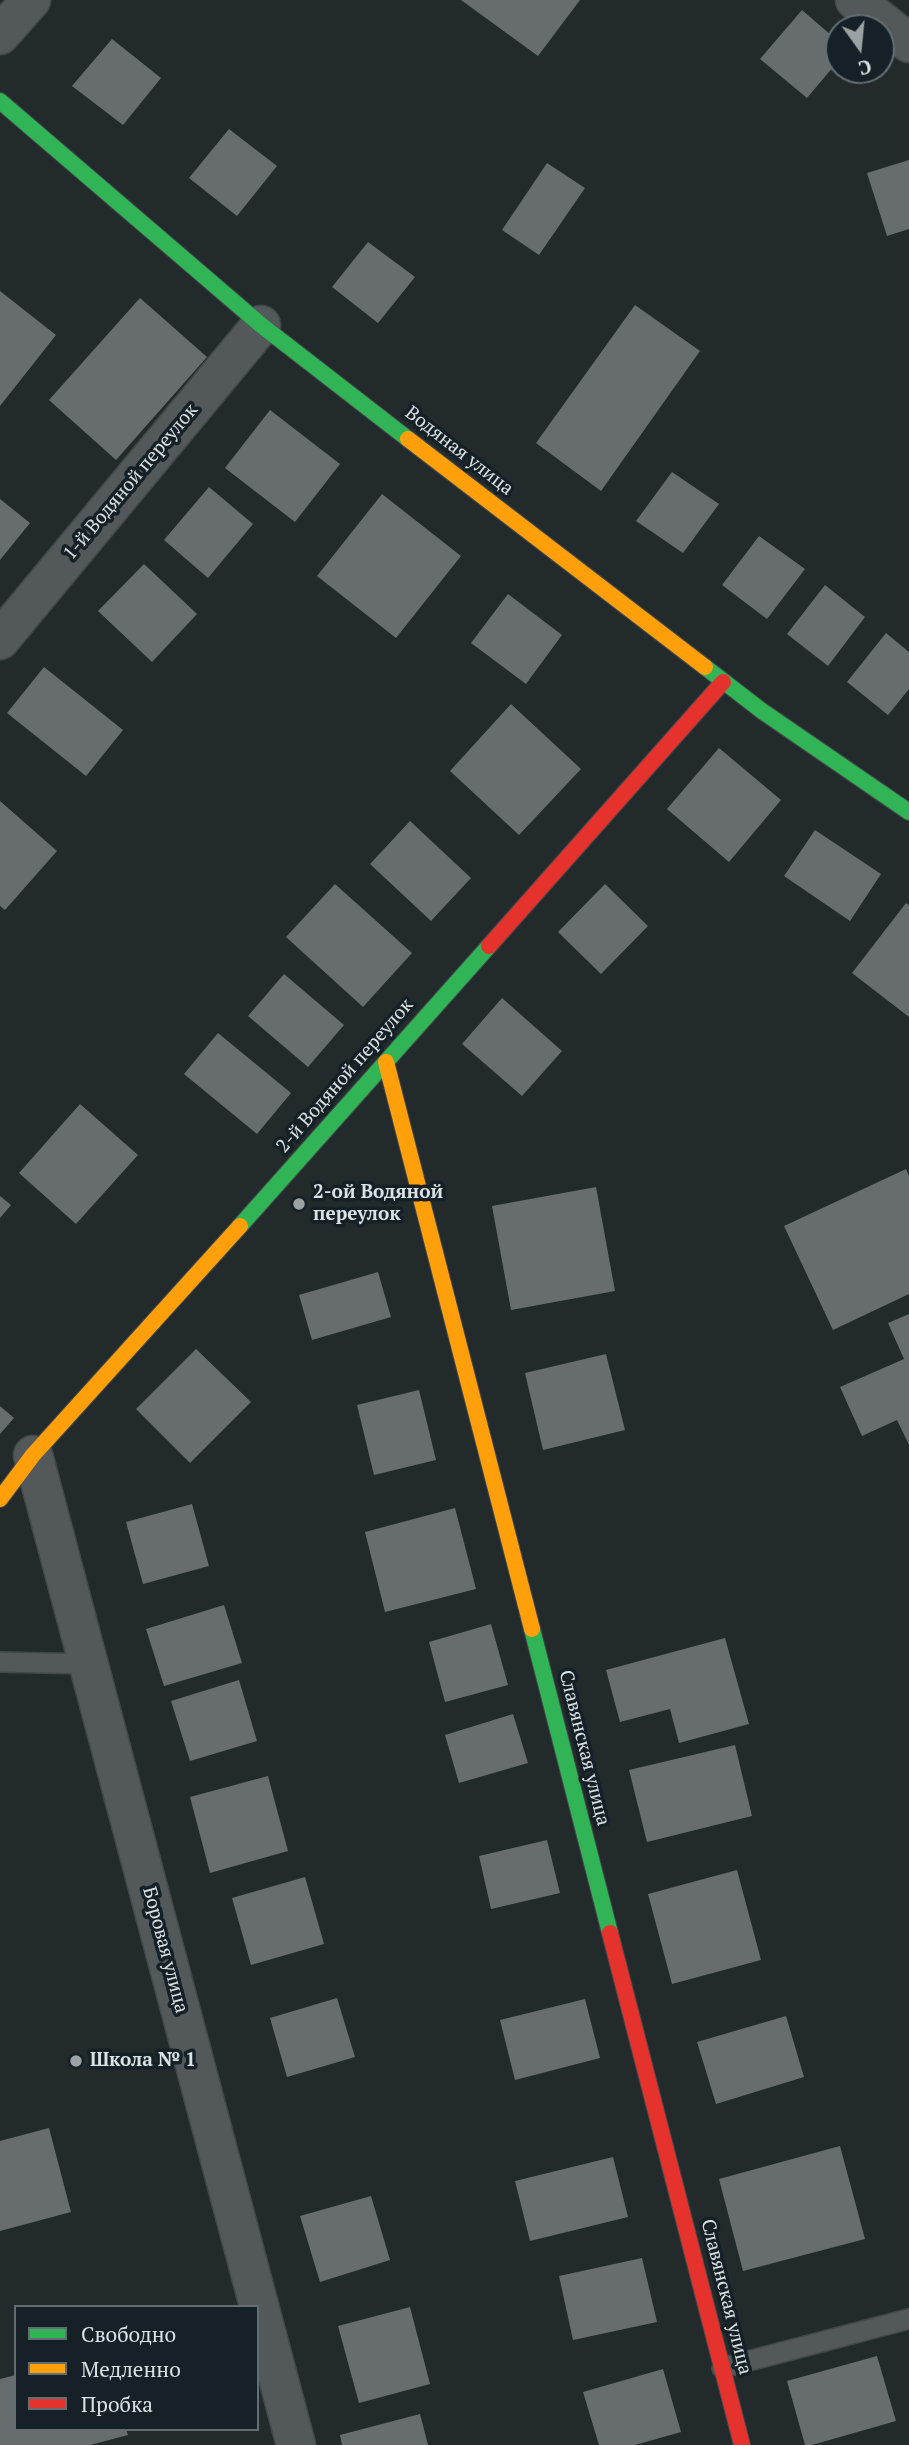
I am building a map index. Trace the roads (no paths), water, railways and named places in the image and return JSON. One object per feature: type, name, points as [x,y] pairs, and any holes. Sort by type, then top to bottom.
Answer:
[{"type":"street","points":[[0,35],[31,0]]},
{"type":"street","points":[[855,0],[909,43]]},
{"type":"street","name":"Водяная улица","points":[[0,101],[261,324],[723,682],[909,812]]},
{"type":"street","name":"1-й Водяной переулок","points":[[0,640],[261,324]]},
{"type":"street","name":"2-й Водяной переулок","points":[[0,1499],[33,1455],[723,682]]},
{"type":"street","name":"Славянская улица","points":[[386,1062],[742,2445]]},
{"type":"street","name":"Боровая улица","points":[[33,1455],[259,2305]]},
{"type":"street","name":"Боровая улица","points":[[259,2305],[296,2445]]},
{"type":"lane","points":[[0,1662],[89,1664]]},
{"type":"lane","points":[[722,2368],[909,2319]]},
{"type":"place","name":"2-ой Водяной переулок","points":[[299,1204]]},
{"type":"place","name":"Школа № 1","points":[[76,2061]]}]
